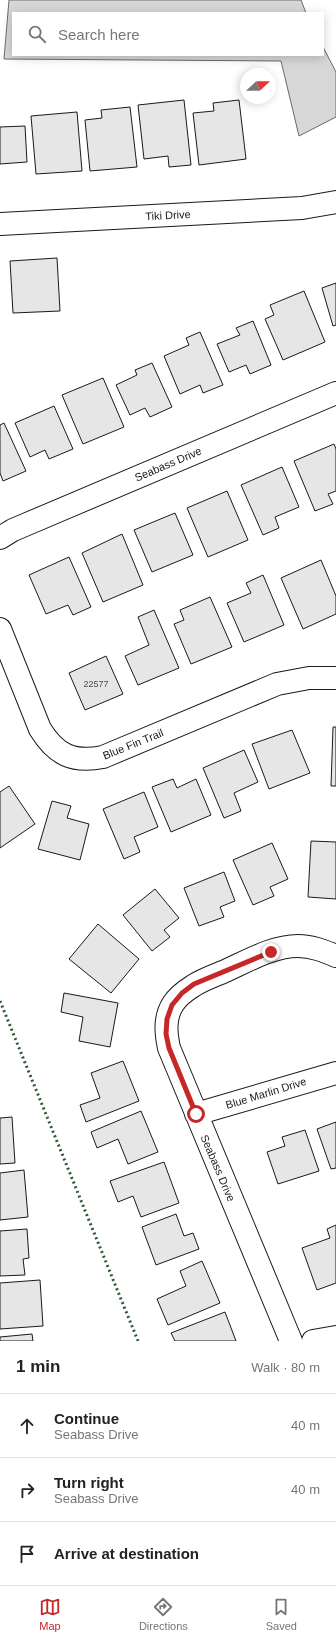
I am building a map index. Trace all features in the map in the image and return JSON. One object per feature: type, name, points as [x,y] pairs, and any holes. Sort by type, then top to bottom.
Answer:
[{"type":"street","name":"Tiki Drive","points":[[0,224],[302,208],[336,202]]},
{"type":"street","name":"Seabass Drive","points":[[0,538],[13,530],[336,393]]},
{"type":"street","name":"Blue Fin Trail","points":[[0,629],[40,729],[48,742],[59,752],[73,758],[88,760],[103,757],[277,684],[309,678],[336,678]]},
{"type":"street","name":"Seabass Drive","points":[[291,1341],[169,1048],[166,1034],[167,1019],[172,1005],[182,993],[194,984],[271,952],[298,946],[311,947],[336,956]]},
{"type":"street","name":"Blue Marlin Drive","points":[[196,1114],[336,1073]]},
{"type":"street","points":[[313,1341],[336,1337]]},
{"type":"shaded area","points":[[9,0],[301,0],[306,12],[12,12],[12,56],[324,56],[324,49],[336,72],[336,117],[299,136],[281,61],[4,59]]},
{"type":"building","points":[[184,100],[191,165],[169,167],[168,156],[144,159],[138,105]]},
{"type":"building","points":[[239,100],[246,159],[199,165],[193,113],[214,111],[213,103]]},
{"type":"building","points":[[130,107],[137,167],[90,171],[85,120],[102,118],[101,110]]},
{"type":"building","points":[[77,112],[82,171],[36,174],[31,116]]},
{"type":"building","points":[[25,126],[27,162],[0,164],[0,127]]},
{"type":"building","points":[[57,258],[60,311],[13,313],[10,261]]},
{"type":"building","points":[[336,283],[336,325],[333,326],[322,288]]},
{"type":"building","points":[[304,291],[325,342],[283,360],[265,319],[274,315],[270,305]]},
{"type":"building","points":[[253,321],[271,365],[250,374],[246,365],[229,372],[217,344],[240,335],[236,328]]},
{"type":"building","points":[[200,332],[223,385],[203,393],[200,385],[180,394],[164,356],[189,345],[186,338]]},
{"type":"building","points":[[152,363],[172,407],[150,417],[145,408],[130,415],[116,385],[137,375],[135,370]]},
{"type":"building","points":[[103,378],[124,427],[83,444],[62,395]]},
{"type":"building","points":[[54,406],[73,449],[49,459],[45,450],[30,457],[15,423]]},
{"type":"building","points":[[4,423],[26,471],[3,481],[0,473],[0,425]]},
{"type":"building","points":[[334,444],[336,449],[336,491],[328,494],[333,504],[315,511],[294,461]]},
{"type":"building","points":[[282,467],[299,507],[275,517],[279,528],[263,535],[241,485]]},
{"type":"building","points":[[227,491],[248,540],[208,557],[187,508]]},
{"type":"building","points":[[175,513],[193,555],[152,572],[134,530]]},
{"type":"building","points":[[122,534],[143,585],[103,602],[82,553]]},
{"type":"building","points":[[69,557],[91,607],[73,615],[68,605],[46,614],[29,575]]},
{"type":"building","points":[[321,560],[336,596],[336,614],[303,629],[281,578]]},
{"type":"building","points":[[263,575],[284,625],[244,642],[227,603],[251,593],[246,583]]},
{"type":"building","points":[[210,597],[232,647],[191,664],[174,624],[184,620],[180,610]]},
{"type":"building","points":[[154,610],[179,668],[138,685],[125,656],[149,645],[138,617]]},
{"type":"building","points":[[106,656],[123,694],[85,710],[69,673]]},
{"type":"building","points":[[333,727],[336,727],[336,786],[331,786]]},
{"type":"building","points":[[292,730],[310,773],[269,789],[252,744]]},
{"type":"building","points":[[244,750],[258,782],[234,793],[241,811],[224,818],[203,768]]},
{"type":"building","points":[[173,779],[177,788],[196,779],[211,815],[171,832],[152,787]]},
{"type":"building","points":[[9,786],[35,824],[0,848],[0,792]]},
{"type":"building","points":[[144,792],[158,827],[134,837],[140,852],[124,859],[103,809]]},
{"type":"building","points":[[52,801],[71,806],[67,818],[89,824],[80,860],[38,849]]},
{"type":"building","points":[[311,841],[336,842],[336,899],[308,897]]},
{"type":"building","points":[[272,843],[288,879],[270,887],[274,896],[253,905],[233,860]]},
{"type":"building","points":[[224,872],[235,901],[220,907],[224,917],[199,926],[184,888]]},
{"type":"building","points":[[155,889],[179,918],[164,930],[170,937],[152,951],[123,915]]},
{"type":"building","points":[[98,924],[139,959],[111,993],[69,959]]},
{"type":"building","points":[[64,993],[118,1003],[110,1047],[79,1041],[83,1017],[61,1012]]},
{"type":"building","points":[[123,1061],[139,1101],[86,1122],[80,1105],[100,1098],[91,1073]]},
{"type":"building","points":[[141,1111],[158,1152],[128,1164],[118,1139],[97,1148],[91,1132]]},
{"type":"building","points":[[12,1117],[15,1163],[0,1164],[0,1118]]},
{"type":"building","points":[[336,1122],[336,1168],[331,1169],[317,1129]]},
{"type":"building","points":[[305,1130],[319,1171],[278,1184],[267,1152],[285,1146],[282,1137]]},
{"type":"building","points":[[164,1162],[179,1203],[141,1217],[133,1196],[118,1202],[110,1181]]},
{"type":"building","points":[[24,1170],[28,1217],[0,1220],[0,1173]]},
{"type":"building","points":[[176,1214],[184,1236],[193,1233],[199,1249],[156,1265],[142,1227]]},
{"type":"building","points":[[336,1225],[336,1283],[317,1290],[302,1248],[330,1238],[327,1229]]},
{"type":"building","points":[[27,1229],[29,1258],[23,1259],[25,1275],[0,1276],[0,1231]]},
{"type":"building","points":[[202,1261],[220,1303],[168,1325],[157,1299],[186,1286],[180,1271]]},
{"type":"building","points":[[40,1280],[43,1326],[0,1329],[0,1283]]},
{"type":"building","points":[[225,1312],[236,1341],[175,1341],[171,1333]]},
{"type":"building","points":[[32,1334],[33,1341],[0,1341],[0,1337]]},
{"type":"hedge","points":[[0,1001],[138,1341]]},
{"type":"route","points":[[196,1114],[169,1048],[166,1034],[167,1019],[172,1005],[182,993],[194,984],[271,952]]}]
